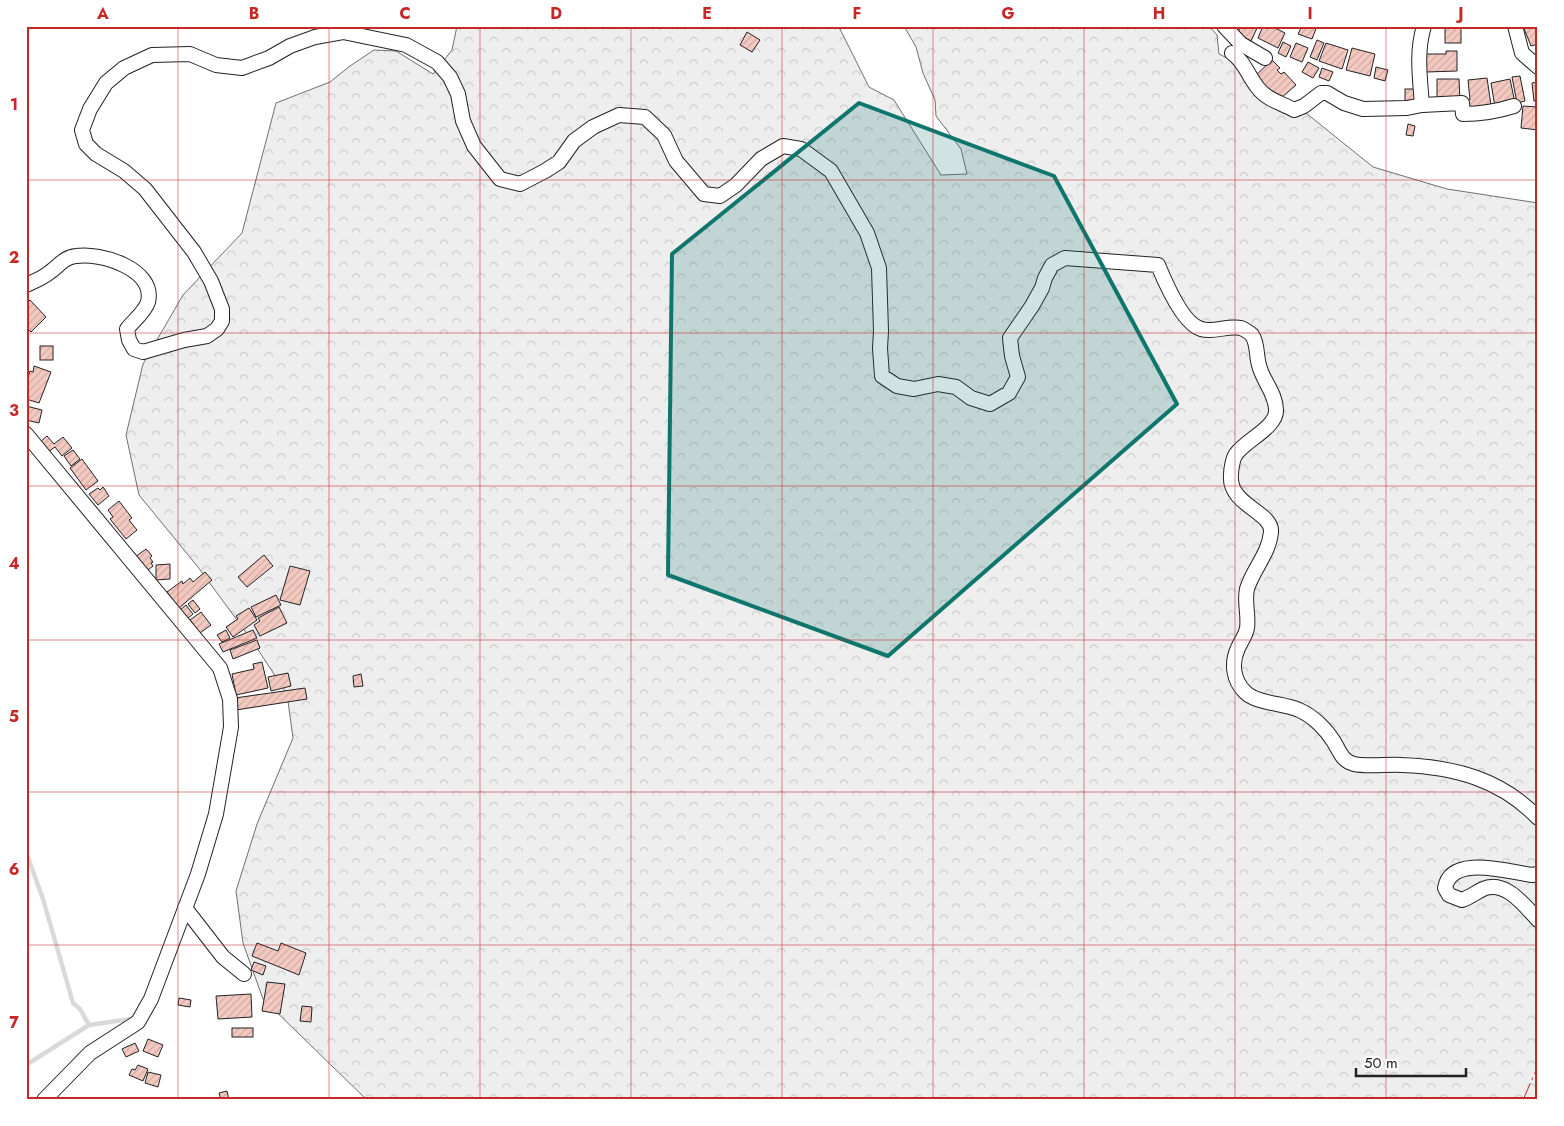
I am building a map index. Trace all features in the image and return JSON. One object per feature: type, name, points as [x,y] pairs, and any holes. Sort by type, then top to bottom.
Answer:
[{"type":"street","points":[[1224,26],[1242,44],[1265,58]]},
{"type":"street","points":[[1422,105],[1419,58],[1420,40],[1424,26]]},
{"type":"street","points":[[1515,26],[1520,49],[1535,59]]},
{"type":"street","points":[[26,285],[51,272],[62,261],[75,256],[94,256],[124,264],[137,272],[148,289],[148,300],[145,310],[135,318],[127,329],[129,340],[134,349],[143,352],[184,340],[207,336],[222,321],[222,309],[211,280],[194,252],[145,189],[124,171],[96,154],[86,144],[82,130],[90,109],[106,83],[124,68],[152,55],[190,54],[216,64],[242,68],[315,37],[343,32],[406,46],[437,62],[450,76],[458,94],[463,121],[474,146],[500,179],[520,184],[545,171],[558,162],[574,141],[586,132],[620,115],[645,117],[664,135],[676,161],[704,194],[720,196],[736,184],[761,159],[783,146],[801,149],[831,171],[867,233],[879,268],[882,376],[897,386],[914,389],[938,384],[956,386],[971,398],[990,404],[1009,393],[1018,377],[1012,356],[1010,338],[1032,306],[1052,265],[1065,258],[1158,265],[1174,299],[1190,322],[1202,330],[1242,328],[1252,335],[1257,348],[1258,364],[1274,398],[1277,412],[1272,423],[1235,455],[1230,476],[1233,488],[1254,511],[1268,520],[1272,530],[1264,557],[1247,588],[1245,600],[1248,615],[1247,632],[1237,650],[1234,661],[1234,676],[1239,686],[1247,694],[1259,700],[1297,709],[1310,716],[1334,742],[1341,757],[1354,764],[1404,765],[1464,773],[1497,786],[1529,809],[1538,818]]},
{"type":"street","points":[[1232,53],[1247,69],[1263,93],[1294,110],[1304,106],[1321,93],[1327,93],[1344,104],[1363,109],[1407,108],[1422,105],[1462,103],[1463,114],[1495,111],[1514,106]]},
{"type":"street","points":[[26,434],[220,668],[230,699],[231,727],[216,814],[198,874],[151,999],[138,1022],[90,1053],[44,1100]]},
{"type":"street","points":[[1538,874],[1532,875],[1474,867],[1464,868],[1446,880],[1444,888],[1449,895],[1462,900],[1483,889],[1493,887],[1505,890],[1514,895],[1538,920]]},
{"type":"street","points":[[185,908],[222,957],[244,974]]},
{"type":"highlighted area","points":[[859,103],[1054,176],[1177,404],[888,656],[668,575],[672,254]]},
{"type":"green space","points":[[457,26],[831,26],[840,29],[869,87],[894,100],[941,175],[967,174],[961,149],[936,116],[935,100],[923,73],[916,47],[904,26],[1209,26],[1217,35],[1219,54],[1235,62],[1267,104],[1286,114],[1306,113],[1373,167],[1447,189],[1538,203],[1538,1100],[367,1100],[263,999],[243,943],[236,891],[257,824],[293,738],[287,694],[253,642],[198,567],[139,495],[126,435],[143,364],[183,295],[242,233],[276,103],[330,82],[374,50],[396,51],[433,74],[452,50]]},
{"type":"building","points":[[1241,26],[1258,26],[1251,41],[1237,34]]},
{"type":"building","points":[[1263,26],[1271,26],[1285,33],[1278,48],[1258,38]]},
{"type":"building","points":[[1302,26],[1317,26],[1312,39],[1298,34]]},
{"type":"building","points":[[1523,26],[1538,26],[1538,44],[1531,46]]},
{"type":"building","points":[[1445,27],[1461,27],[1461,43],[1445,43]]},
{"type":"building","points":[[747,32],[760,40],[752,52],[740,45]]},
{"type":"building","points":[[1317,40],[1324,43],[1317,60],[1310,57]]},
{"type":"building","points":[[1283,42],[1291,46],[1286,57],[1278,53]]},
{"type":"building","points":[[1296,43],[1308,48],[1302,62],[1290,57]]},
{"type":"building","points":[[1326,43],[1348,50],[1342,69],[1319,61]]},
{"type":"building","points":[[1352,48],[1375,54],[1370,76],[1346,70]]},
{"type":"building","points":[[1446,51],[1457,51],[1457,71],[1426,72],[1426,54],[1446,54]]},
{"type":"building","points":[[1272,60],[1280,68],[1277,70],[1281,74],[1284,72],[1296,85],[1280,99],[1274,97],[1255,76]]},
{"type":"building","points":[[1308,62],[1319,68],[1313,78],[1302,72]]},
{"type":"building","points":[[1376,67],[1388,70],[1385,81],[1374,78]]},
{"type":"building","points":[[1322,68],[1333,72],[1329,81],[1319,77]]},
{"type":"building","points":[[1520,76],[1525,101],[1517,103],[1512,77]]},
{"type":"building","points":[[1487,78],[1491,105],[1467,110],[1466,101],[1470,100],[1468,80]]},
{"type":"building","points":[[1437,79],[1459,79],[1460,101],[1437,102]]},
{"type":"building","points":[[1510,79],[1515,103],[1495,107],[1491,83]]},
{"type":"building","points":[[1538,82],[1538,101],[1534,101],[1532,83]]},
{"type":"building","points":[[1405,89],[1416,89],[1416,104],[1405,104]]},
{"type":"building","points":[[1523,106],[1538,107],[1538,130],[1521,128]]},
{"type":"building","points":[[1408,124],[1415,126],[1413,136],[1406,135]]},
{"type":"building","points":[[30,300],[46,317],[31,332],[26,327],[26,304]]},
{"type":"building","points":[[40,346],[53,346],[53,360],[40,360]]},
{"type":"building","points":[[34,366],[51,372],[39,403],[26,399],[26,382],[30,371],[33,372]]},
{"type":"building","points":[[26,406],[42,410],[39,423],[26,420]]},
{"type":"building","points":[[47,436],[54,444],[63,437],[72,448],[62,456],[55,447],[48,452],[40,442]]},
{"type":"building","points":[[73,450],[80,459],[71,466],[64,456]]},
{"type":"building","points":[[82,459],[98,481],[86,490],[70,468]]},
{"type":"building","points":[[103,487],[109,496],[98,505],[89,494]]},
{"type":"building","points":[[119,501],[132,518],[129,520],[137,530],[126,539],[110,519],[113,517],[108,510]]},
{"type":"building","points":[[146,549],[152,556],[150,558],[153,562],[151,563],[153,566],[148,570],[135,557]]},
{"type":"building","points":[[264,555],[273,566],[247,587],[238,577]]},
{"type":"building","points":[[170,564],[170,579],[156,580],[156,565]]},
{"type":"building","points":[[290,566],[310,571],[300,605],[280,600]]},
{"type":"building","points":[[205,572],[212,580],[179,608],[167,592],[182,581],[183,584],[190,578],[193,582]]},
{"type":"building","points":[[276,595],[281,605],[256,617],[251,607]]},
{"type":"building","points":[[193,600],[200,609],[195,613],[188,604]]},
{"type":"building","points":[[186,605],[193,614],[187,619],[180,610]]},
{"type":"building","points":[[279,607],[287,623],[260,636],[254,625],[260,621],[258,618]]},
{"type":"building","points":[[249,608],[257,620],[233,637],[226,627],[238,619],[236,616]]},
{"type":"building","points":[[201,612],[211,625],[200,633],[190,620]]},
{"type":"building","points":[[226,630],[230,638],[222,642],[217,635]]},
{"type":"building","points":[[253,630],[257,638],[223,652],[219,644]]},
{"type":"building","points":[[257,640],[260,648],[233,659],[230,650]]},
{"type":"building","points":[[262,662],[268,688],[236,695],[232,674],[254,669],[253,664]]},
{"type":"building","points":[[288,673],[291,686],[271,691],[268,677]]},
{"type":"building","points":[[361,674],[363,686],[354,687],[353,676]]},
{"type":"building","points":[[305,688],[307,699],[236,710],[235,698]]},
{"type":"building","points":[[257,943],[278,951],[281,943],[306,953],[299,975],[252,956]]},
{"type":"building","points":[[254,962],[266,966],[263,975],[251,970]]},
{"type":"building","points":[[267,982],[285,984],[280,1014],[262,1011]]},
{"type":"building","points":[[251,994],[252,1017],[218,1019],[216,996]]},
{"type":"building","points":[[179,998],[191,1000],[190,1007],[178,1005]]},
{"type":"building","points":[[302,1006],[312,1007],[311,1022],[300,1021]]},
{"type":"building","points":[[232,1028],[253,1028],[253,1037],[232,1037]]},
{"type":"building","points":[[148,1039],[163,1045],[158,1057],[143,1051]]},
{"type":"building","points":[[135,1043],[139,1051],[126,1057],[122,1049]]},
{"type":"building","points":[[138,1065],[148,1069],[143,1081],[129,1075],[132,1069],[135,1070]]},
{"type":"building","points":[[148,1072],[161,1075],[158,1087],[145,1083]]},
{"type":"building","points":[[227,1091],[229,1100],[221,1100],[219,1093]]},
{"type":"waterway","points":[[26,852],[43,899],[73,1003],[80,1009],[89,1025]]},
{"type":"waterway","points":[[26,1065],[89,1025],[131,1019],[135,1016]]},
{"type":"power","points":[[1523,1100],[1538,1066]]}]
